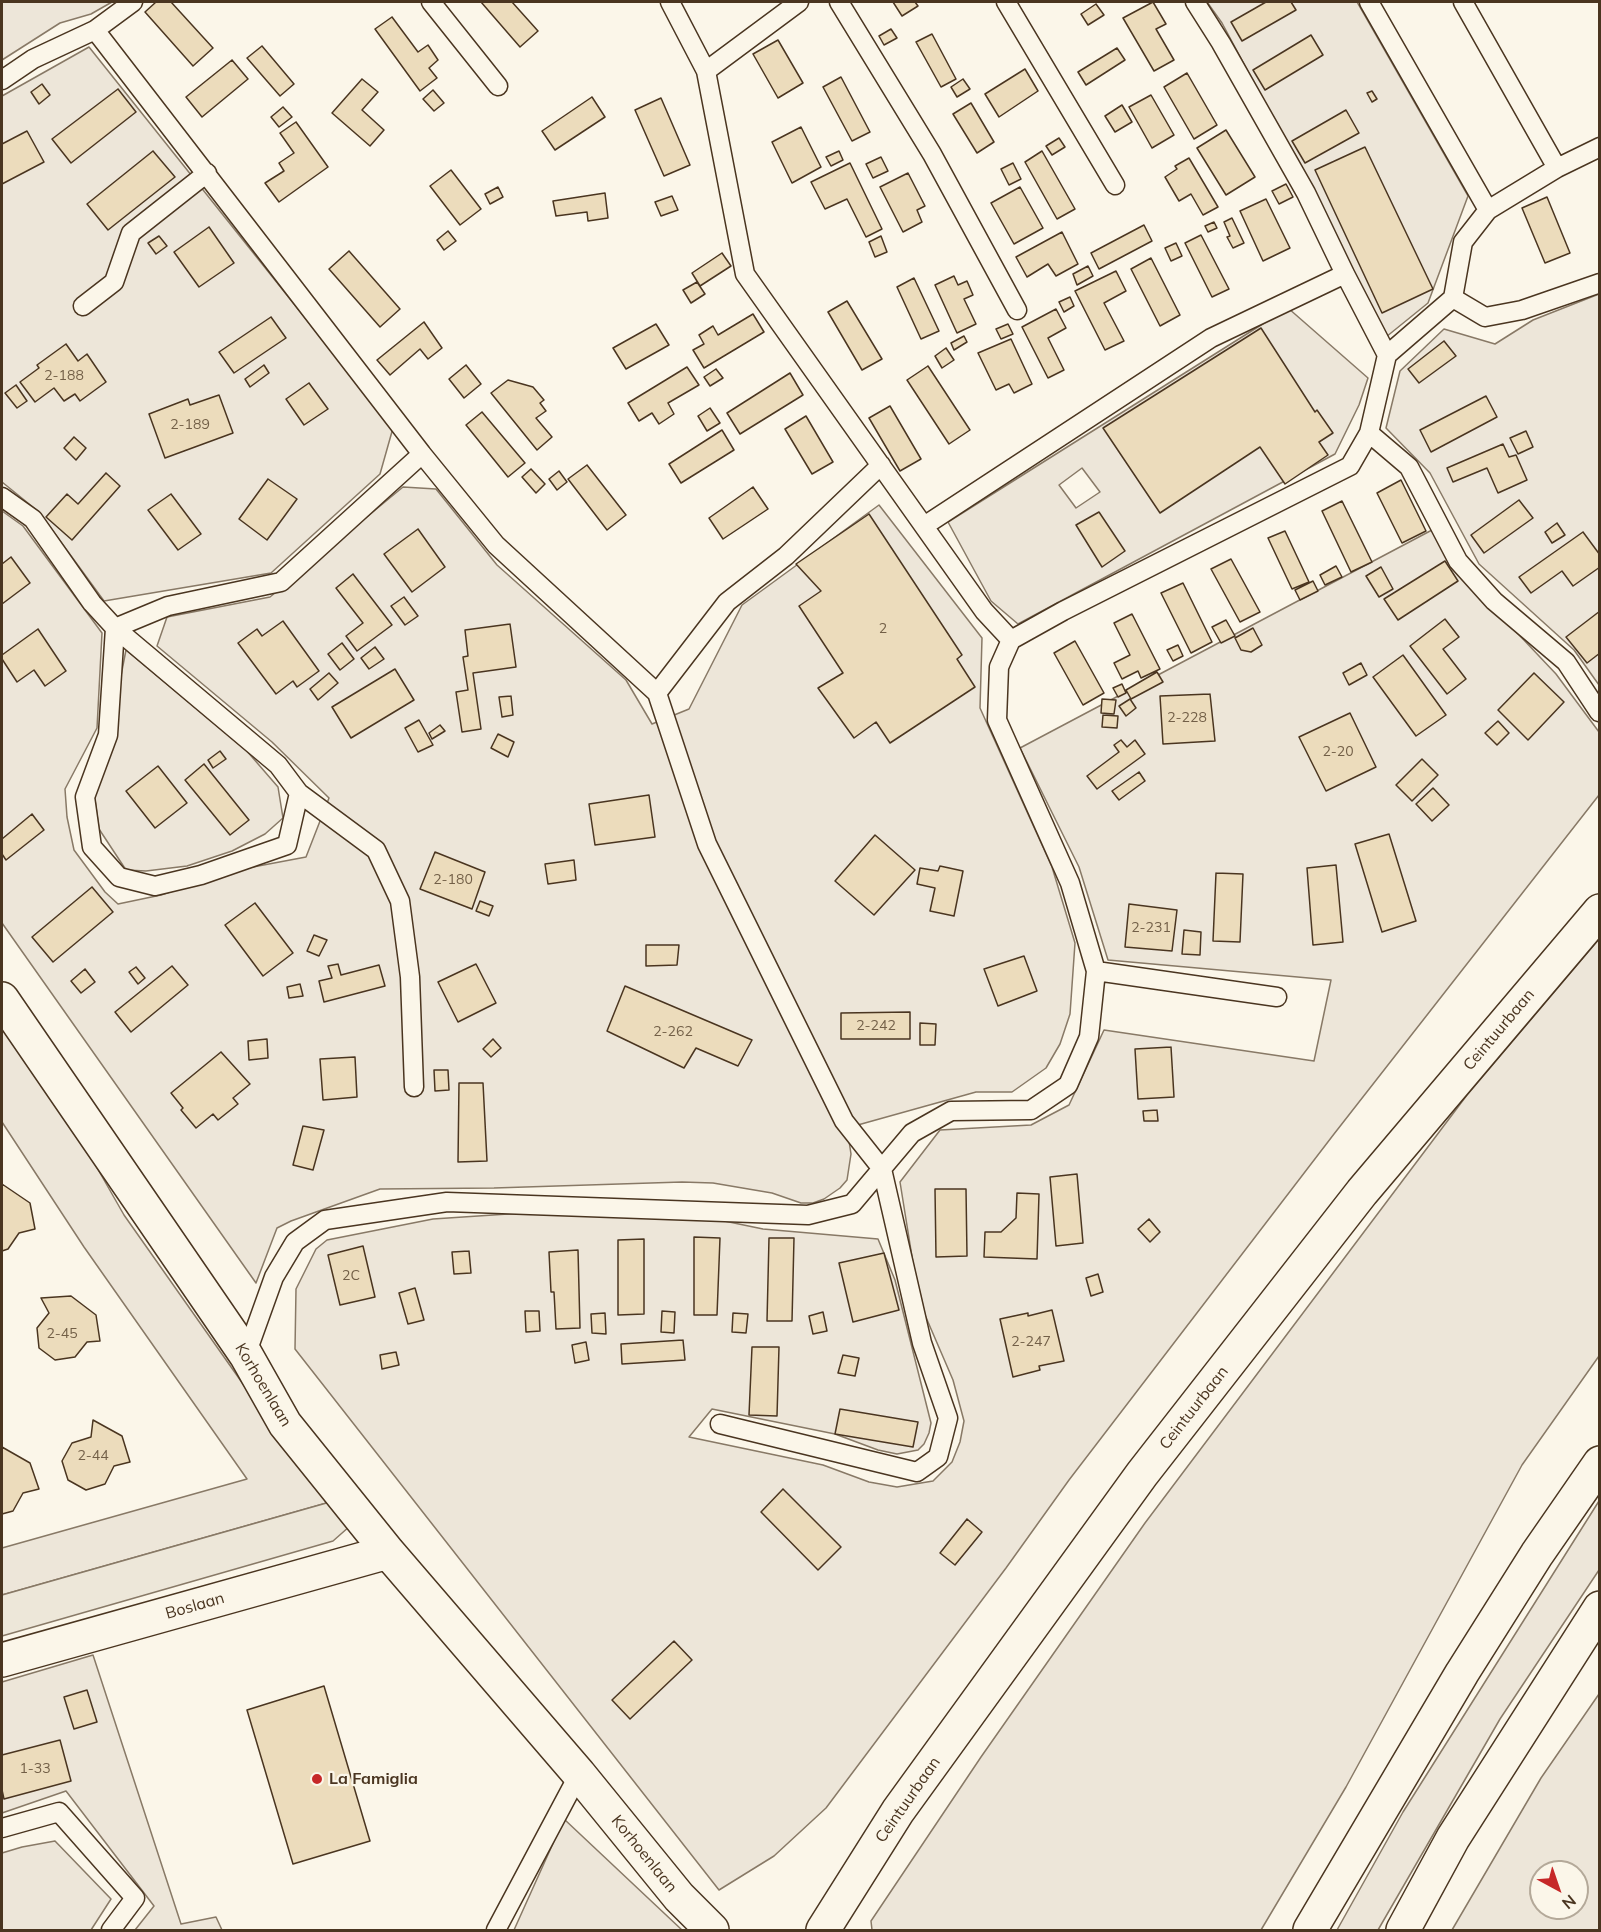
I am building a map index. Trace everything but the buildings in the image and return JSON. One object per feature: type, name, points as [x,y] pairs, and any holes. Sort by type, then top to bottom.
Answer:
[{"type":"main road","name":"Ceintuurbaan","points":[[823,1930],[898,1811],[1142,1474],[1362,1192],[1599,911]]},
{"type":"main road","name":"Korhoenlaan","points":[[2,999],[246,1355],[285,1424],[388,1552],[579,1774],[680,1896],[712,1930]]},
{"type":"main road","points":[[1310,1930],[1462,1672],[1537,1554],[1599,1463]]},
{"type":"main road","name":"Boslaan","points":[[2,1660],[388,1552]]},
{"type":"main road","points":[[1403,1930],[1453,1838],[1599,1608]]},
{"type":"lane","points":[[2,80],[33,58],[95,30],[133,2]]},
{"type":"lane","points":[[431,2],[498,86]]},
{"type":"lane","points":[[670,2],[706,71],[745,274],[984,611],[1011,640]]},
{"type":"lane","points":[[706,71],[799,2]]},
{"type":"lane","points":[[839,2],[932,154],[1017,310]]},
{"type":"lane","points":[[1006,2],[1115,185]]},
{"type":"lane","points":[[1195,2],[1221,43],[1306,193],[1387,355]]},
{"type":"lane","points":[[1368,2],[1488,210]]},
{"type":"lane","points":[[1463,2],[1557,168]]},
{"type":"lane","points":[[95,30],[422,453],[496,545],[657,693],[707,844],[844,1121],[882,1169],[922,1343],[948,1418],[938,1457],[918,1472],[720,1424]]},
{"type":"lane","points":[[246,1355],[274,1277],[295,1242],[325,1220],[447,1202],[808,1215],[852,1204],[912,1133],[951,1111],[1031,1110],[1068,1085],[1089,1038],[1096,971],[1070,883],[997,720],[999,667],[1011,640],[1350,466],[1369,433],[1387,355],[1453,298],[1463,242],[1488,210],[1557,168],[1599,147]]},
{"type":"lane","points":[[83,306],[114,282],[130,233],[207,173]]},
{"type":"lane","points":[[924,526],[1211,338],[1345,274]]},
{"type":"lane","points":[[1453,298],[1485,317],[1522,310],[1599,283]]},
{"type":"lane","points":[[1369,433],[1409,467],[1458,561],[1494,601],[1566,663],[1599,712]]},
{"type":"lane","points":[[116,628],[168,606],[281,582],[422,453]]},
{"type":"lane","points":[[657,693],[727,602],[786,556],[881,465]]},
{"type":"lane","points":[[2,497],[33,519],[92,603],[116,628],[278,765],[298,793],[376,850],[400,901],[410,977],[414,1087]]},
{"type":"lane","points":[[116,628],[108,735],[85,797],[92,847],[119,877],[155,886],[201,875],[287,845],[298,793]]},
{"type":"lane","points":[[1096,971],[1277,997]]},
{"type":"lane","points":[[496,1930],[579,1774]]},
{"type":"lane","points":[[2,1828],[59,1812],[135,1898],[111,1930]]},
{"type":"shaded area","points":[[2,2],[112,2],[91,14],[60,23],[2,60]]},
{"type":"shaded area","points":[[1207,2],[1357,2],[1468,196],[1428,303],[1386,337],[1317,200],[1222,23]]},
{"type":"shaded area","points":[[89,47],[393,428],[380,474],[271,573],[104,601],[39,512],[2,482],[2,96]]},
{"type":"shaded area","points":[[1599,294],[1599,685],[1574,650],[1479,564],[1430,473],[1386,428],[1400,371],[1444,329],[1495,344],[1533,320]]},
{"type":"shaded area","points":[[1288,308],[1368,378],[1359,405],[1335,454],[1018,624],[991,601],[948,522]],"holes":[[[1082,468],[1100,492],[1076,508],[1059,485]]]},
{"type":"shaded area","points":[[403,487],[436,489],[497,565],[626,680],[652,724],[689,709],[742,605],[879,505],[982,638],[980,708],[1052,867],[1075,943],[1070,1014],[1060,1044],[1046,1068],[1012,1092],[976,1092],[847,1128],[851,1154],[847,1180],[824,1199],[813,1203],[801,1203],[772,1193],[713,1183],[380,1189],[277,1228],[256,1283],[2,923],[2,511],[23,526],[102,633],[97,728],[65,789],[67,817],[74,850],[105,892],[118,904],[161,895],[237,870],[306,857],[329,798],[272,742],[157,646],[167,617],[270,597]]},
{"type":"shaded area","points":[[1432,530],[1471,584],[1556,674],[1599,732],[1599,795],[1334,1134],[1069,1480],[826,1808],[774,1856],[719,1890],[295,1349],[296,1289],[316,1249],[327,1240],[433,1219],[523,1213],[705,1217],[763,1229],[878,1239],[895,1280],[931,1423],[924,1444],[918,1450],[897,1454],[878,1450],[835,1434],[712,1409],[689,1437],[823,1465],[869,1482],[897,1487],[933,1481],[952,1462],[960,1442],[964,1421],[953,1380],[925,1315],[913,1263],[900,1182],[940,1130],[1031,1125],[1069,1105],[1104,1030],[1314,1061],[1331,980],[1108,960],[1079,867],[1020,748]]},
{"type":"shaded area","points":[[126,650],[246,750],[278,787],[283,818],[265,834],[232,851],[187,866],[146,871],[126,870],[99,829],[94,792]]},
{"type":"shaded area","points":[[1599,939],[1599,1356],[1522,1465],[1346,1787],[1261,1930],[872,1930],[871,1921],[981,1757],[1145,1523],[1467,1095]]},
{"type":"shaded area","points":[[2,1017],[55,1094],[124,1215],[305,1472],[330,1502],[2,1595],[2,1548],[247,1479],[84,1247],[2,1122]]},
{"type":"shaded area","points":[[1599,1501],[1599,1570],[1500,1719],[1378,1930],[1337,1930],[1403,1812]]},
{"type":"shaded area","points":[[330,1502],[350,1526],[333,1541],[2,1636],[2,1595]]},
{"type":"shaded area","points":[[93,1655],[181,1924],[216,1917],[222,1930],[135,1930],[154,1906],[66,1791],[2,1813],[2,1682]]},
{"type":"shaded area","points":[[1599,1694],[1599,1930],[1452,1930],[1541,1778]]},
{"type":"shaded area","points":[[564,1819],[682,1930],[514,1930]]},
{"type":"shaded area","points":[[55,1841],[111,1899],[91,1930],[2,1930],[2,1853]]},
{"type":"place","name":"La Famiglia","points":[[317,1779]]}]
